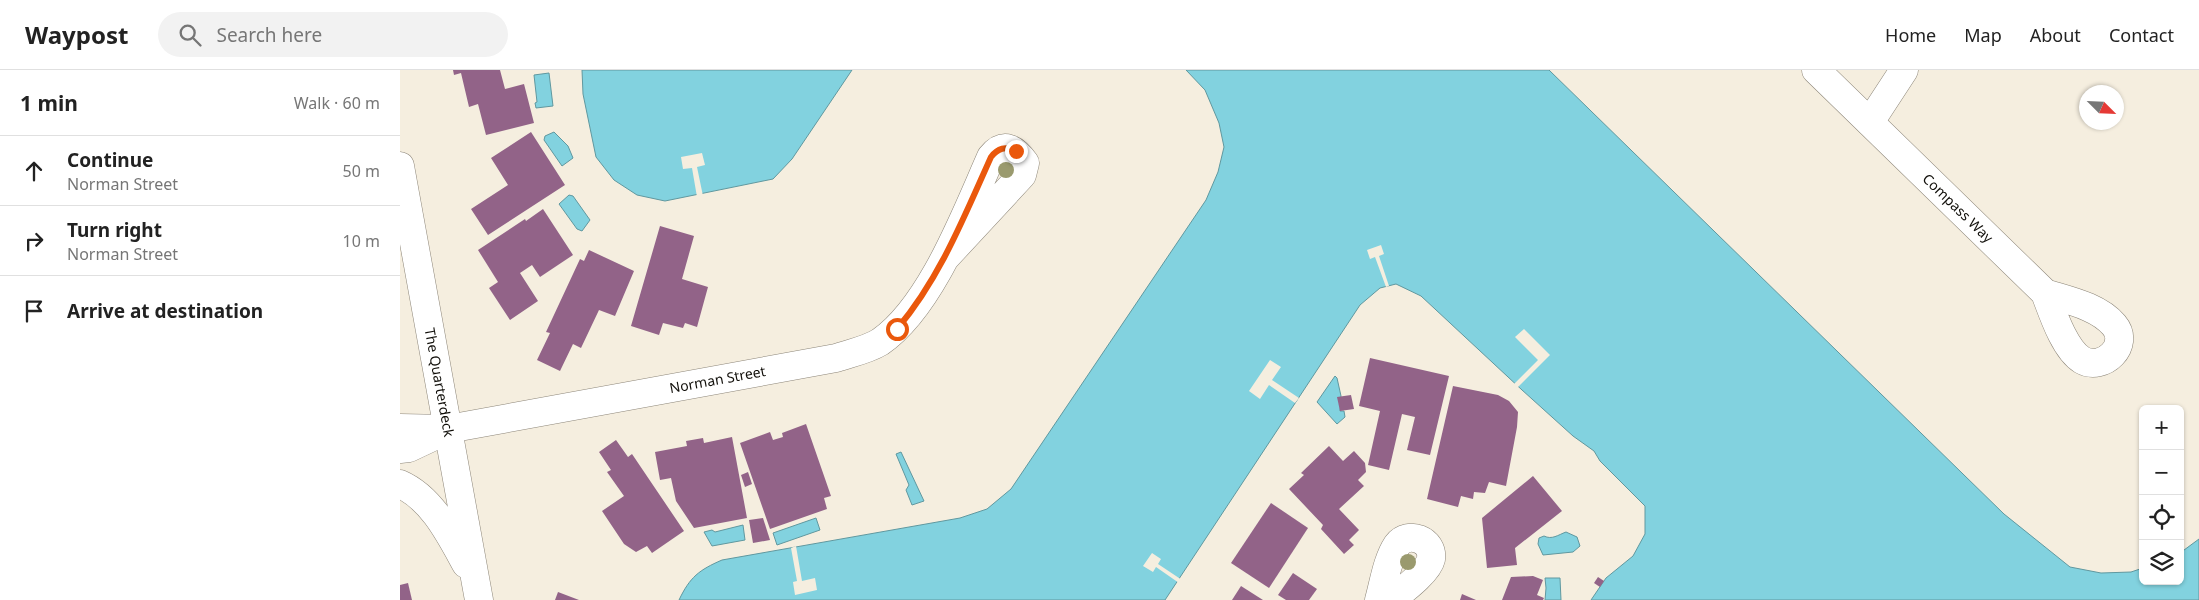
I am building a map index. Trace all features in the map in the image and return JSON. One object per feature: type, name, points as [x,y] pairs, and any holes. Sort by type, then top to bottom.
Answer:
[{"type":"street","name":"Compass Way","points":[[1816,70],[2045,293]]},
{"type":"street","points":[[1870,122],[1904,70]]},
{"type":"street","name":"The Quarterdeck","points":[[400,166],[478,591]]},
{"type":"street","name":"Norman Street","points":[[400,428],[448,429],[836,358],[867,348],[897,329],[909,315],[946,257]]},
{"type":"street","name":"Norman Street","points":[[400,449],[409,448],[448,429]]},
{"type":"street","points":[[400,484],[424,501],[440,522],[478,591]]},
{"type":"street","points":[[1379,600],[1387,569],[1397,546],[1408,537],[1414,537],[1428,545],[1431,552],[1431,560],[1391,600]]},
{"type":"water","points":[[582,70],[852,70],[792,159],[773,179],[665,201],[637,195],[614,180],[596,157],[583,94]]},
{"type":"water","points":[[1186,70],[1549,70],[2004,514],[2070,567],[2101,573],[2131,572],[2139,569],[2139,585],[2184,585],[2184,550],[2199,539],[2199,600],[1591,600],[1606,578],[1633,556],[1645,534],[1645,506],[1600,461],[1594,451],[1573,436],[1421,296],[1396,284],[1380,288],[1360,305],[1165,600],[679,600],[687,585],[696,575],[722,560],[960,518],[987,509],[1011,489],[1206,200],[1218,172],[1224,147],[1219,123],[1205,90]]},
{"type":"water","points":[[549,73],[553,106],[536,108],[534,75]]},
{"type":"water","points":[[554,132],[568,146],[573,158],[562,166],[544,140],[545,136]]},
{"type":"water","points":[[569,195],[573,196],[590,220],[582,231],[577,229],[559,204]]},
{"type":"water","points":[[1335,376],[1341,396],[1340,411],[1344,411],[1345,417],[1337,424],[1317,402]]},
{"type":"water","points":[[901,452],[924,501],[912,505],[906,490],[909,485],[896,454]]},
{"type":"water","points":[[816,518],[820,530],[777,545],[773,533]]},
{"type":"water","points":[[743,525],[745,540],[712,546],[704,532],[712,530],[715,532]]},
{"type":"water","points":[[1566,532],[1577,537],[1580,546],[1573,552],[1543,555],[1538,544],[1539,538],[1544,536],[1552,537]]},
{"type":"water","points":[[1545,578],[1560,578],[1561,600],[1545,600]]},
{"type":"pier","points":[[702,153],[705,165],[697,167],[703,196],[697,197],[692,168],[683,169],[681,157]]},
{"type":"pier","points":[[1381,245],[1384,254],[1379,256],[1389,286],[1386,287],[1375,257],[1370,259],[1367,250]]},
{"type":"pier","points":[[1524,329],[1550,355],[1517,388],[1514,384],[1538,360],[1515,337]]},
{"type":"pier","points":[[1270,360],[1281,367],[1272,380],[1299,398],[1295,403],[1269,385],[1260,399],[1249,391]]},
{"type":"pier","points":[[796,546],[802,581],[815,578],[817,590],[795,595],[793,582],[797,581],[791,548]]},
{"type":"pier","points":[[1152,553],[1161,559],[1158,564],[1182,580],[1179,583],[1156,567],[1153,572],[1143,566]]},
{"type":"building","points":[[453,70],[500,70],[505,89],[524,84],[534,123],[486,135],[478,104],[469,107],[461,73],[454,75]]},
{"type":"building","points":[[531,132],[565,185],[488,235],[471,209],[508,185],[491,158]]},
{"type":"building","points":[[543,209],[573,255],[540,277],[532,265],[520,273],[538,301],[510,320],[489,288],[498,282],[478,250]]},
{"type":"building","points":[[660,226],[694,236],[682,279],[708,287],[697,327],[685,323],[683,328],[663,323],[659,335],[631,326]]},
{"type":"building","points":[[589,250],[634,271],[615,316],[599,310],[581,348],[573,344],[560,371],[537,360],[550,333],[546,332],[580,259],[584,261]]},
{"type":"building","points":[[1370,358],[1449,376],[1430,455],[1407,450],[1415,417],[1402,414],[1389,470],[1368,465],[1380,411],[1359,406]]},
{"type":"building","points":[[1453,386],[1498,395],[1509,401],[1518,412],[1506,486],[1489,482],[1485,493],[1474,492],[1473,499],[1461,496],[1458,507],[1427,499]]},
{"type":"building","points":[[1351,395],[1354,409],[1340,411],[1337,397]]},
{"type":"building","points":[[806,424],[831,496],[824,498],[827,509],[770,529],[740,443],[770,432],[773,440],[783,437],[782,433]]},
{"type":"building","points":[[732,437],[747,518],[694,528],[676,501],[671,478],[660,480],[655,452],[687,446],[686,441],[703,438],[704,443]]},
{"type":"building","points":[[616,440],[628,457],[632,454],[684,531],[652,553],[647,546],[636,552],[624,544],[602,511],[624,496],[607,472],[611,470],[599,452]]},
{"type":"building","points":[[1329,446],[1343,461],[1354,451],[1365,463],[1366,472],[1358,480],[1364,486],[1339,509],[1359,530],[1349,540],[1354,545],[1344,554],[1321,529],[1323,525],[1289,489],[1304,475],[1301,473]]},
{"type":"building","points":[[748,472],[752,484],[745,487],[741,475]]},
{"type":"building","points":[[1533,476],[1562,511],[1515,548],[1517,565],[1487,568],[1482,518]]},
{"type":"building","points":[[1271,503],[1308,528],[1269,588],[1231,563]]},
{"type":"building","points":[[763,518],[770,540],[753,543],[749,520]]},
{"type":"building","points":[[1293,573],[1317,589],[1309,600],[1286,600],[1278,595]]},
{"type":"building","points":[[1533,576],[1543,580],[1537,595],[1544,598],[1543,600],[1502,600],[1511,577]]},
{"type":"building","points":[[1598,577],[1604,581],[1600,587],[1594,583]]},
{"type":"building","points":[[408,583],[412,600],[400,600],[400,585]]},
{"type":"building","points":[[1241,586],[1263,600],[1232,600]]},
{"type":"building","points":[[558,592],[579,600],[555,600]]},
{"type":"building","points":[[1462,594],[1476,600],[1460,600]]},
{"type":"route","points":[[897,329],[909,315],[946,257],[991,157],[1002,148],[1016,151]]}]
